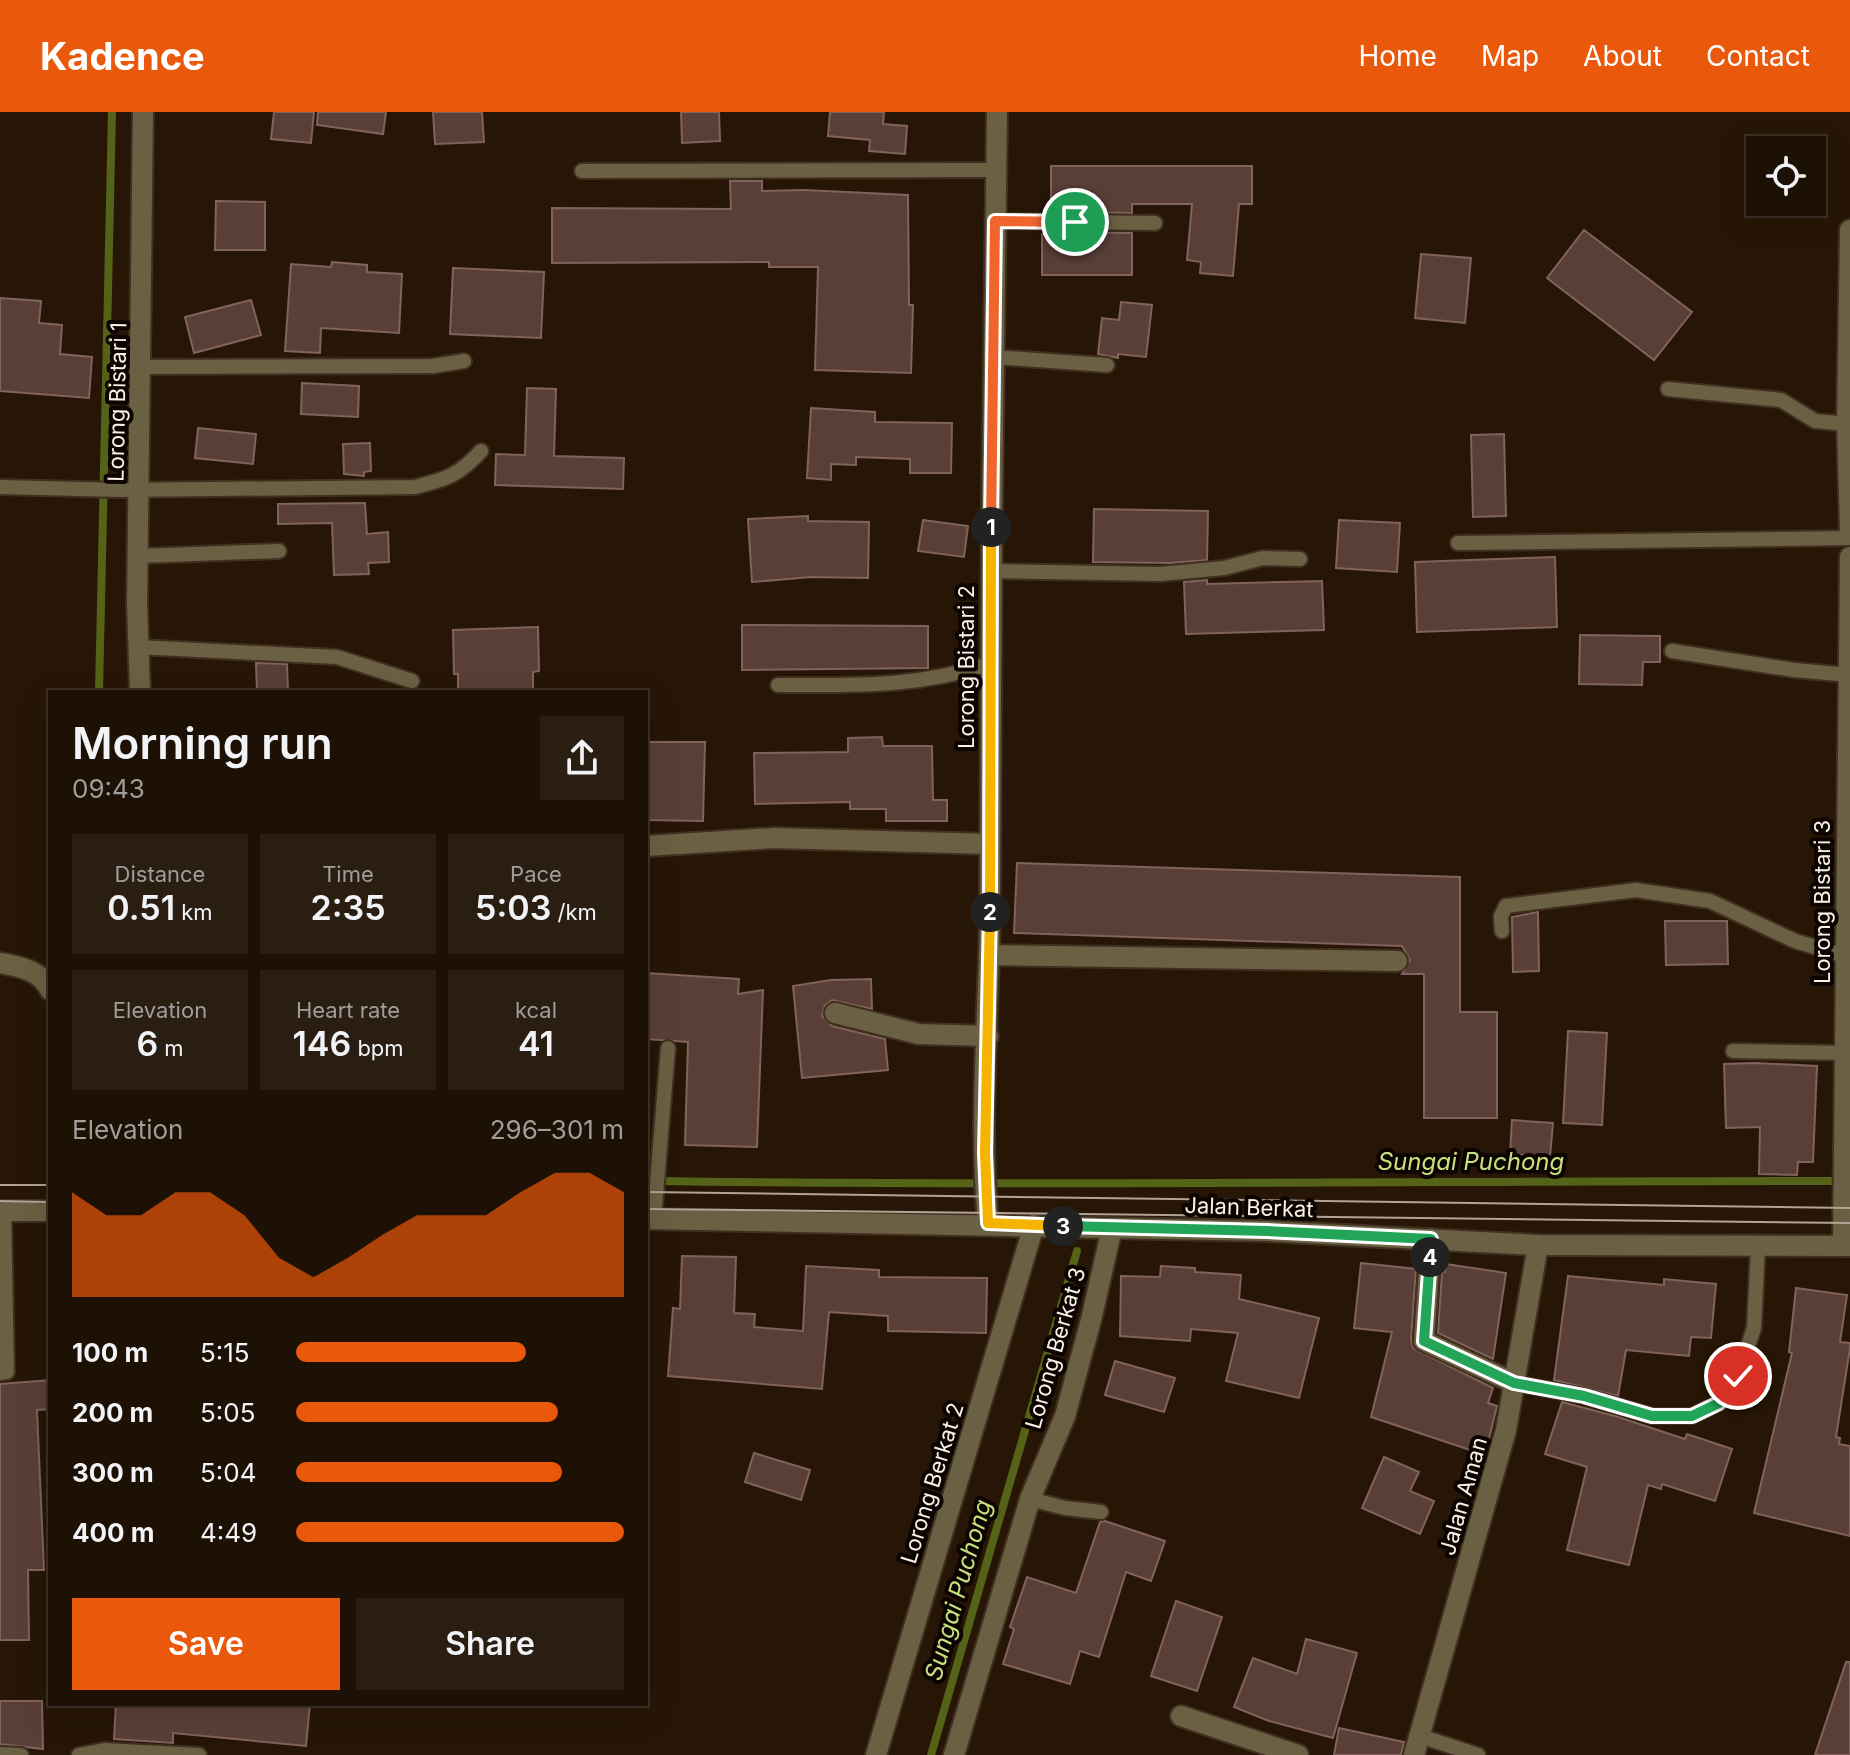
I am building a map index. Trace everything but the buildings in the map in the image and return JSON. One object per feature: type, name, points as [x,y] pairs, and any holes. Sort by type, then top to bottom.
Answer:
[{"type":"street","name":"Lorong Bistari 1","points":[[140,690],[138,556],[130,490],[142,367],[143,112]]},
{"type":"street","name":"Lorong Bistari 2","points":[[988,1223],[985,1153],[990,955],[989,664],[997,112]]},
{"type":"street","points":[[1850,230],[1847,424],[1850,529]]},
{"type":"street","name":"Lorong Bistari 3","points":[[1848,1251],[1844,1170],[1850,557]]},
{"type":"street","points":[[648,846],[774,838],[990,844]]},
{"type":"street","points":[[990,955],[1397,961]]},
{"type":"street","points":[[0,963],[42,977],[48,987]]},
{"type":"street","points":[[835,1013],[919,1034],[988,1036]]},
{"type":"street","points":[[2,1211],[48,1211]]},
{"type":"street","name":"Jalan Berkat","points":[[650,1219],[988,1223],[1267,1231],[1538,1245],[1758,1246],[1848,1251]]},
{"type":"street","name":"Lorong Berkat 2","points":[[876,1755],[1034,1225]]},
{"type":"street","name":"Lorong Berkat 3","points":[[954,1755],[1030,1499],[1065,1416],[1112,1228]]},
{"type":"street","points":[[1431,1239],[1424,1341],[1514,1383]]},
{"type":"street","name":"Jalan Aman","points":[[1417,1746],[1506,1430],[1538,1245]]},
{"type":"street","points":[[1181,1716],[1298,1755]]},
{"type":"lane","points":[[582,171],[996,170]]},
{"type":"lane","points":[[995,221],[1155,223]]},
{"type":"lane","points":[[994,357],[1107,365]]},
{"type":"lane","points":[[142,367],[433,366],[464,361]]},
{"type":"lane","points":[[1668,389],[1781,400],[1815,421],[1847,424]]},
{"type":"lane","points":[[0,487],[130,490],[415,487],[457,474],[481,451]]},
{"type":"lane","points":[[1458,543],[1850,538]]},
{"type":"lane","points":[[138,556],[279,551]]},
{"type":"lane","points":[[991,571],[1160,574],[1224,568],[1263,558],[1300,559]]},
{"type":"lane","points":[[138,647],[337,657],[412,681]]},
{"type":"lane","points":[[1672,651],[1848,675]]},
{"type":"lane","points":[[778,685],[901,683],[946,678],[989,664]]},
{"type":"lane","points":[[1502,931],[1501,916],[1506,906],[1636,890],[1710,901],[1795,941],[1845,956]]},
{"type":"lane","points":[[650,1219],[657,1196],[668,1048]]},
{"type":"lane","points":[[1733,1051],[1845,1053]]},
{"type":"lane","points":[[0,1373],[7,1372],[2,1211]]},
{"type":"lane","points":[[1514,1383],[1584,1396],[1652,1416],[1692,1416],[1719,1403],[1738,1376],[1754,1328],[1758,1246]]},
{"type":"lane","points":[[1030,1499],[1065,1508],[1101,1512]]},
{"type":"lane","points":[[1417,1746],[1478,1755]]},
{"type":"lane","points":[[79,1755],[104,1750],[199,1755]]},
{"type":"lane","points":[[0,1754],[21,1755]]},
{"type":"waterway","points":[[99,690],[112,112]]},
{"type":"waterway","name":"Sungai Puchong","points":[[648,1181],[1841,1181]]},
{"type":"waterway","name":"Sungai Puchong","points":[[931,1755],[1077,1251]]},
{"type":"tram line","points":[[0,1185],[48,1185]]},
{"type":"tram line","points":[[648,1192],[1850,1208]]},
{"type":"tram line","points":[[0,1201],[48,1202]]},
{"type":"tram line","points":[[648,1209],[1850,1223]]},
{"type":"route","points":[[1075,222],[995,221],[989,664],[990,955],[985,1153],[988,1223],[1431,1239],[1424,1341],[1514,1383],[1584,1396],[1652,1416],[1692,1416],[1719,1403],[1738,1376]]}]
